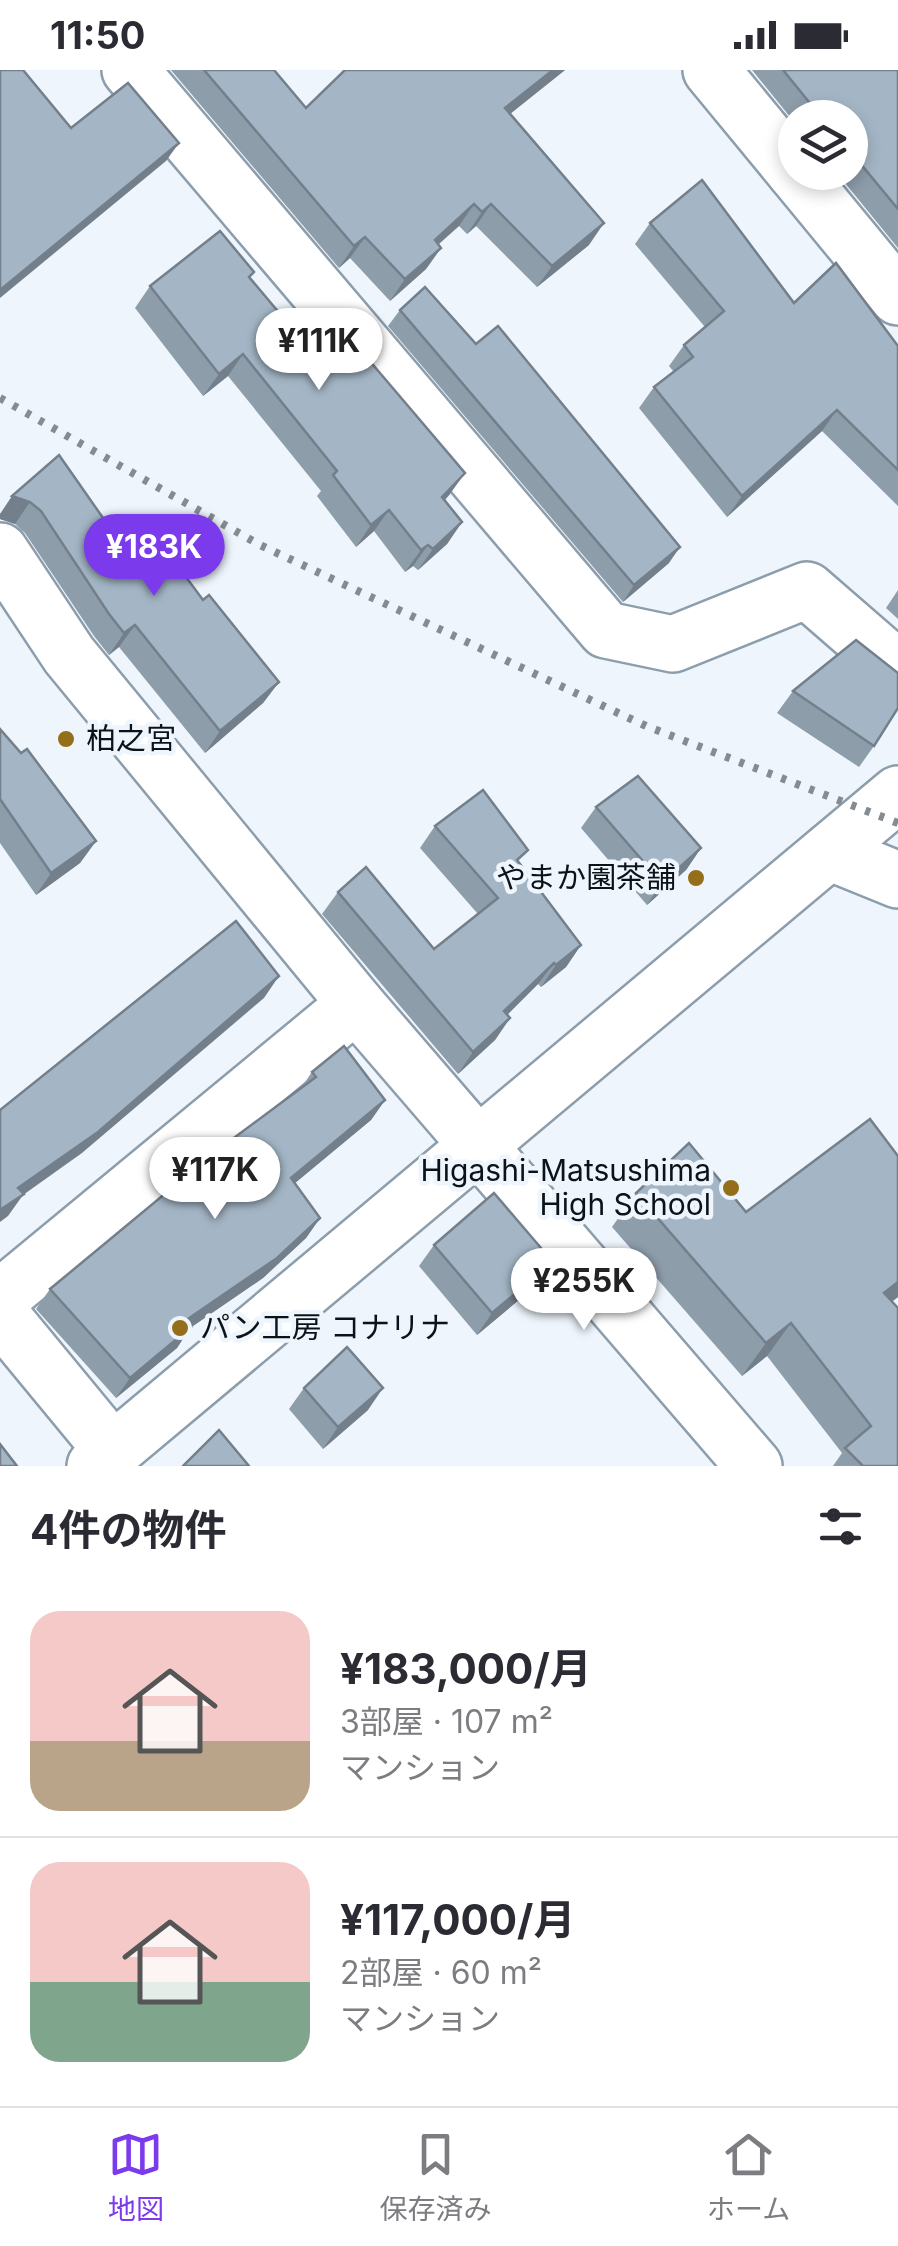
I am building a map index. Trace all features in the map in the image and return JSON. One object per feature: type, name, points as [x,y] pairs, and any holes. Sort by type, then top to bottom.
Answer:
[{"type":"street","points":[[130,70],[606,630],[674,644],[807,590],[898,669]]},
{"type":"street","points":[[711,70],[778,151]]},
{"type":"street","points":[[810,190],[898,297]]},
{"type":"street","points":[[0,551],[69,655],[356,1004],[754,1466]]},
{"type":"street","points":[[0,1314],[104,1458],[898,794]]},
{"type":"street","points":[[829,852],[898,880]]},
{"type":"street","points":[[0,1298],[356,1004]]},
{"type":"building","points":[[0,70],[23,70],[71,128],[128,83],[179,143],[0,290]]},
{"type":"building","points":[[204,70],[274,70],[306,108],[345,70],[553,70],[505,108],[604,223],[552,266],[491,204],[482,212],[474,204],[435,240],[441,248],[405,279],[365,237],[354,246]]},
{"type":"building","points":[[783,70],[898,70],[898,209],[868,173],[868,100],[807,100]]},
{"type":"building","points":[[702,180],[794,303],[836,263],[898,346],[898,470],[837,410],[742,496],[654,387],[693,357],[684,345],[724,311],[650,223]]},
{"type":"building","points":[[220,231],[254,272],[249,277],[308,347],[327,332],[345,358],[357,346],[465,473],[442,497],[462,522],[433,549],[428,545],[421,550],[389,510],[371,525],[333,475],[337,471],[243,354],[219,374],[150,286]]},
{"type":"building","points":[[425,287],[476,344],[498,326],[680,547],[634,585],[400,310]]},
{"type":"building","points":[[59,455],[124,548],[149,527],[203,600],[209,595],[279,682],[220,731],[135,625],[124,633],[41,511],[12,496]]},
{"type":"building","points":[[856,640],[898,673],[898,708],[874,746],[793,691]]},
{"type":"building","points":[[0,729],[21,753],[27,749],[96,841],[51,873],[0,799]]},
{"type":"building","points":[[638,776],[701,848],[662,883],[596,807]]},
{"type":"building","points":[[483,790],[528,850],[517,860],[581,945],[554,963],[504,1011],[510,1018],[473,1052],[338,892],[366,867],[434,949],[498,898],[435,826]]},
{"type":"building","points":[[236,921],[279,976],[98,1132],[18,1188],[24,1194],[0,1210],[0,1110]]},
{"type":"building","points":[[344,1046],[385,1100],[291,1178],[320,1218],[277,1258],[185,1321],[191,1327],[130,1378],[50,1289],[219,1149],[316,1077],[312,1072]]},
{"type":"building","points":[[870,1119],[898,1156],[898,1282],[884,1293],[898,1308],[898,1466],[863,1466],[845,1448],[871,1426],[791,1323],[766,1343],[636,1193],[689,1143],[746,1212]]},
{"type":"building","points":[[494,1193],[553,1262],[492,1313],[434,1245]]},
{"type":"building","points":[[347,1347],[383,1388],[338,1427],[304,1388]]},
{"type":"building","points":[[219,1430],[249,1466],[183,1466]]},
{"type":"building","points":[[0,1444],[17,1466],[0,1466]]},
{"type":"railway","points":[[0,398],[260,545],[646,726],[898,823]]},
{"type":"place","name":"柏之宮","points":[[66,739]]},
{"type":"place","name":"やまか園茶舗","points":[[696,878]]},
{"type":"place","name":"Higashi-Matsushima High School","points":[[731,1188]]},
{"type":"place","name":"パン工房 コナリナ","points":[[180,1328]]}]
